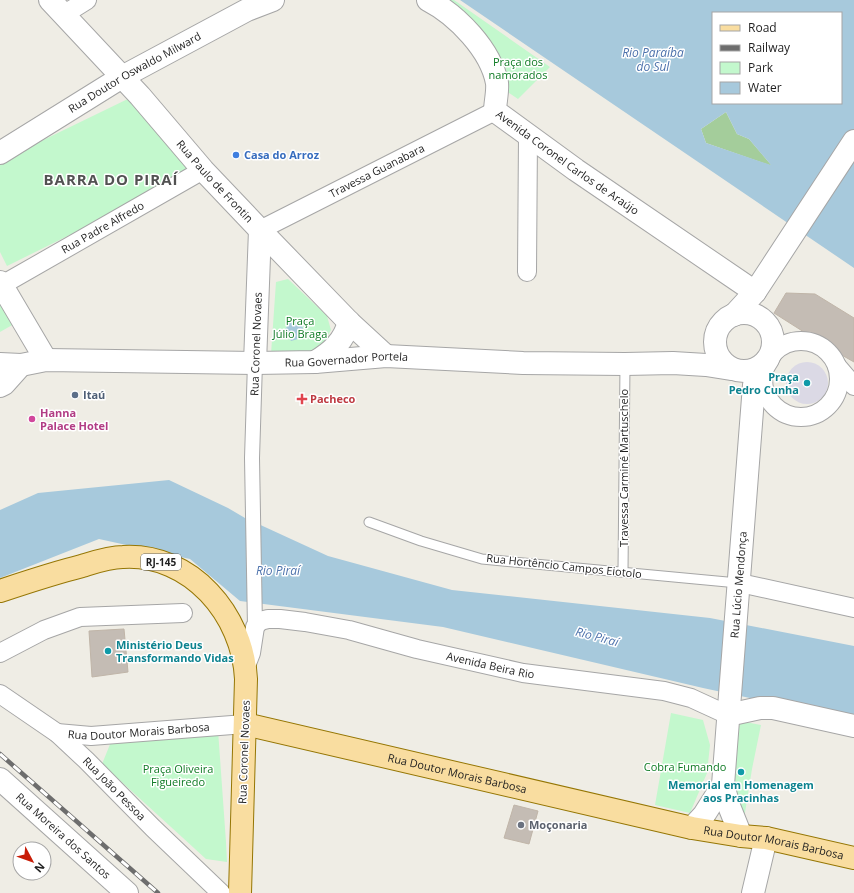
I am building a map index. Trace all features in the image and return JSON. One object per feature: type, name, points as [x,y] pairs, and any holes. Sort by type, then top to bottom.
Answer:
[{"type":"main road","name":"RJ-145","points":[[0,591],[50,574],[102,560],[123,557],[154,560],[167,564],[181,571],[208,592],[226,615],[249,626]]},
{"type":"main road","name":"Rua Coronel Novaes","points":[[240,893],[246,666],[249,626]]},
{"type":"main road","name":"Rua Doutor Morais Barbosa","points":[[245,724],[692,828],[741,836],[766,838],[854,858]]},
{"type":"street","points":[[57,8],[87,0]]},
{"type":"street","name":"Rua Doutor Oswaldo Milward","points":[[0,153],[122,77],[247,10],[273,0]]},
{"type":"street","name":"Avenida Coronel Carlos de Araújo","points":[[428,0],[438,5],[471,34],[490,60],[497,84],[495,111],[528,136],[761,283]]},
{"type":"street","name":"Rua Paulo de Frontin","points":[[57,8],[122,77],[203,170],[349,322],[386,356]]},
{"type":"street","name":"Travessa Guanabara","points":[[260,230],[495,111]]},
{"type":"street","points":[[526,272],[528,136]]},
{"type":"street","points":[[742,375],[724,363],[718,356],[715,346],[715,336],[726,321],[761,283],[854,141]]},
{"type":"street","name":"Rua Padre Alfredo","points":[[1,283],[203,170]]},
{"type":"street","name":"Rua Coronel Novaes","points":[[249,626],[252,458],[260,230]]},
{"type":"street","points":[[1,283],[46,360]]},
{"type":"street","points":[[761,283],[755,300],[761,318]]},
{"type":"street","points":[[726,321],[743,313],[752,314],[761,318],[768,325],[772,333],[773,342],[772,352],[764,371],[763,382],[766,394],[780,411],[791,416],[802,417],[813,415],[824,410],[832,401],[837,390],[839,378],[837,366]]},
{"type":"street","name":"Rua Governador Portela","points":[[672,363],[693,351],[726,321]]},
{"type":"street","points":[[315,362],[337,346],[344,336],[349,322]]},
{"type":"street","points":[[768,359],[776,351],[787,345],[798,342],[810,343],[822,347],[831,356],[837,366],[854,386]]},
{"type":"street","name":"Rua Governador Portela","points":[[10,364],[46,360],[255,363],[315,362],[386,356],[523,363],[672,363],[706,365],[742,375]]},
{"type":"street","name":"Rua Lúcio Mendonça","points":[[723,786],[739,590],[742,375],[757,377],[768,359]]},
{"type":"street","points":[[0,386],[4,384],[10,364]]},
{"type":"street","points":[[739,590],[854,608]]},
{"type":"street","points":[[0,653],[44,630],[80,617],[183,613]]},
{"type":"street","name":"Avenida Beira Rio","points":[[249,626],[260,620],[268,619],[305,622],[348,630],[417,649],[523,673],[664,691],[691,698],[728,711]]},
{"type":"street","name":"Rua João Pessoa","points":[[0,694],[57,733],[221,893]]},
{"type":"street","points":[[728,711],[774,708],[854,726]]},
{"type":"street","name":"Rua Doutor Morais Barbosa","points":[[57,733],[91,736],[245,724]]},
{"type":"street","points":[[86,760],[91,736]]},
{"type":"street","name":"Rua Moreira dos Santos","points":[[0,779],[127,893]]},
{"type":"street","points":[[692,828],[704,815],[723,786]]},
{"type":"street","points":[[723,786],[741,836]]},
{"type":"street","points":[[753,893],[766,838]]},
{"type":"lane","name":"Travessa Carminé Martuschelo","points":[[623,572],[625,364]]},
{"type":"lane","name":"Rua Hortêncio Campos Eiotolo","points":[[369,522],[421,541],[482,559],[623,572],[739,590]]},
{"type":"green space","name":"Praça dos namorados","points":[[440,0],[454,0],[550,67],[518,99],[503,89]]},
{"type":"green space","points":[[136,95],[201,170],[7,266],[0,252],[0,161]]},
{"type":"green space","points":[[726,112],[737,134],[749,139],[772,166],[706,143],[701,129]]},
{"type":"green space","name":"Praça Júlio Braga","points":[[288,279],[327,316],[331,330],[319,350],[293,358],[271,354],[276,282]]},
{"type":"green space","points":[[0,295],[14,324],[0,332]]},
{"type":"green space","name":"Cobra Fumando","points":[[671,713],[703,720],[710,745],[707,773],[690,813],[655,805]]},
{"type":"green space","points":[[740,721],[761,725],[744,819],[730,783]]},
{"type":"green space","name":"Praça Oliveira Figueiredo","points":[[218,730],[227,862],[206,859],[102,764],[113,737]]},
{"type":"shaded area","name":"Praça Pedro Cunha","points":[[807,362],[822,368],[828,383],[822,398],[807,404],[792,398],[786,383],[792,368]]},
{"type":"water","name":"Rio Paraíba do Sul","points":[[460,0],[854,0],[854,268]],"holes":[[[726,112],[737,134],[749,139],[771,165],[706,143],[701,129]]]},
{"type":"water","points":[[295,320],[301,323],[303,333],[300,337],[291,341],[285,330],[289,323]]},
{"type":"water","name":"Rio Piraí","points":[[169,480],[228,508],[245,518],[328,556],[452,590],[710,618],[854,646],[854,720],[703,688],[443,627],[240,601],[190,559],[99,539],[0,578],[0,510],[38,493]]},
{"type":"building","points":[[786,293],[815,294],[854,318],[854,362],[774,313]]},
{"type":"building","name":"Ministério Deus Transformando Vidas","points":[[124,629],[128,672],[92,677],[89,631]]},
{"type":"building","name":"Moçonaria","points":[[514,805],[538,811],[529,844],[504,838]]},
{"type":"railway","points":[[0,754],[158,893]]},
{"type":"place","name":"Casa do Arroz","points":[[236,155]]},
{"type":"place","name":"Praça Pedro Cunha","points":[[807,383]]},
{"type":"place","name":"Itaú","points":[[75,395]]},
{"type":"place","name":"Pacheco","points":[[302,399]]},
{"type":"place","name":"Hanna Palace Hotel","points":[[32,419]]},
{"type":"place","name":"Ministério Deus Transformando Vidas","points":[[108,651]]},
{"type":"place","name":"Memorial em Homenagem aos Pracinhas","points":[[741,772]]},
{"type":"place","name":"Moçonaria","points":[[521,825]]},
{"type":"district","name":"BARRA DO PIRAÍ","points":[[111,180]]}]
